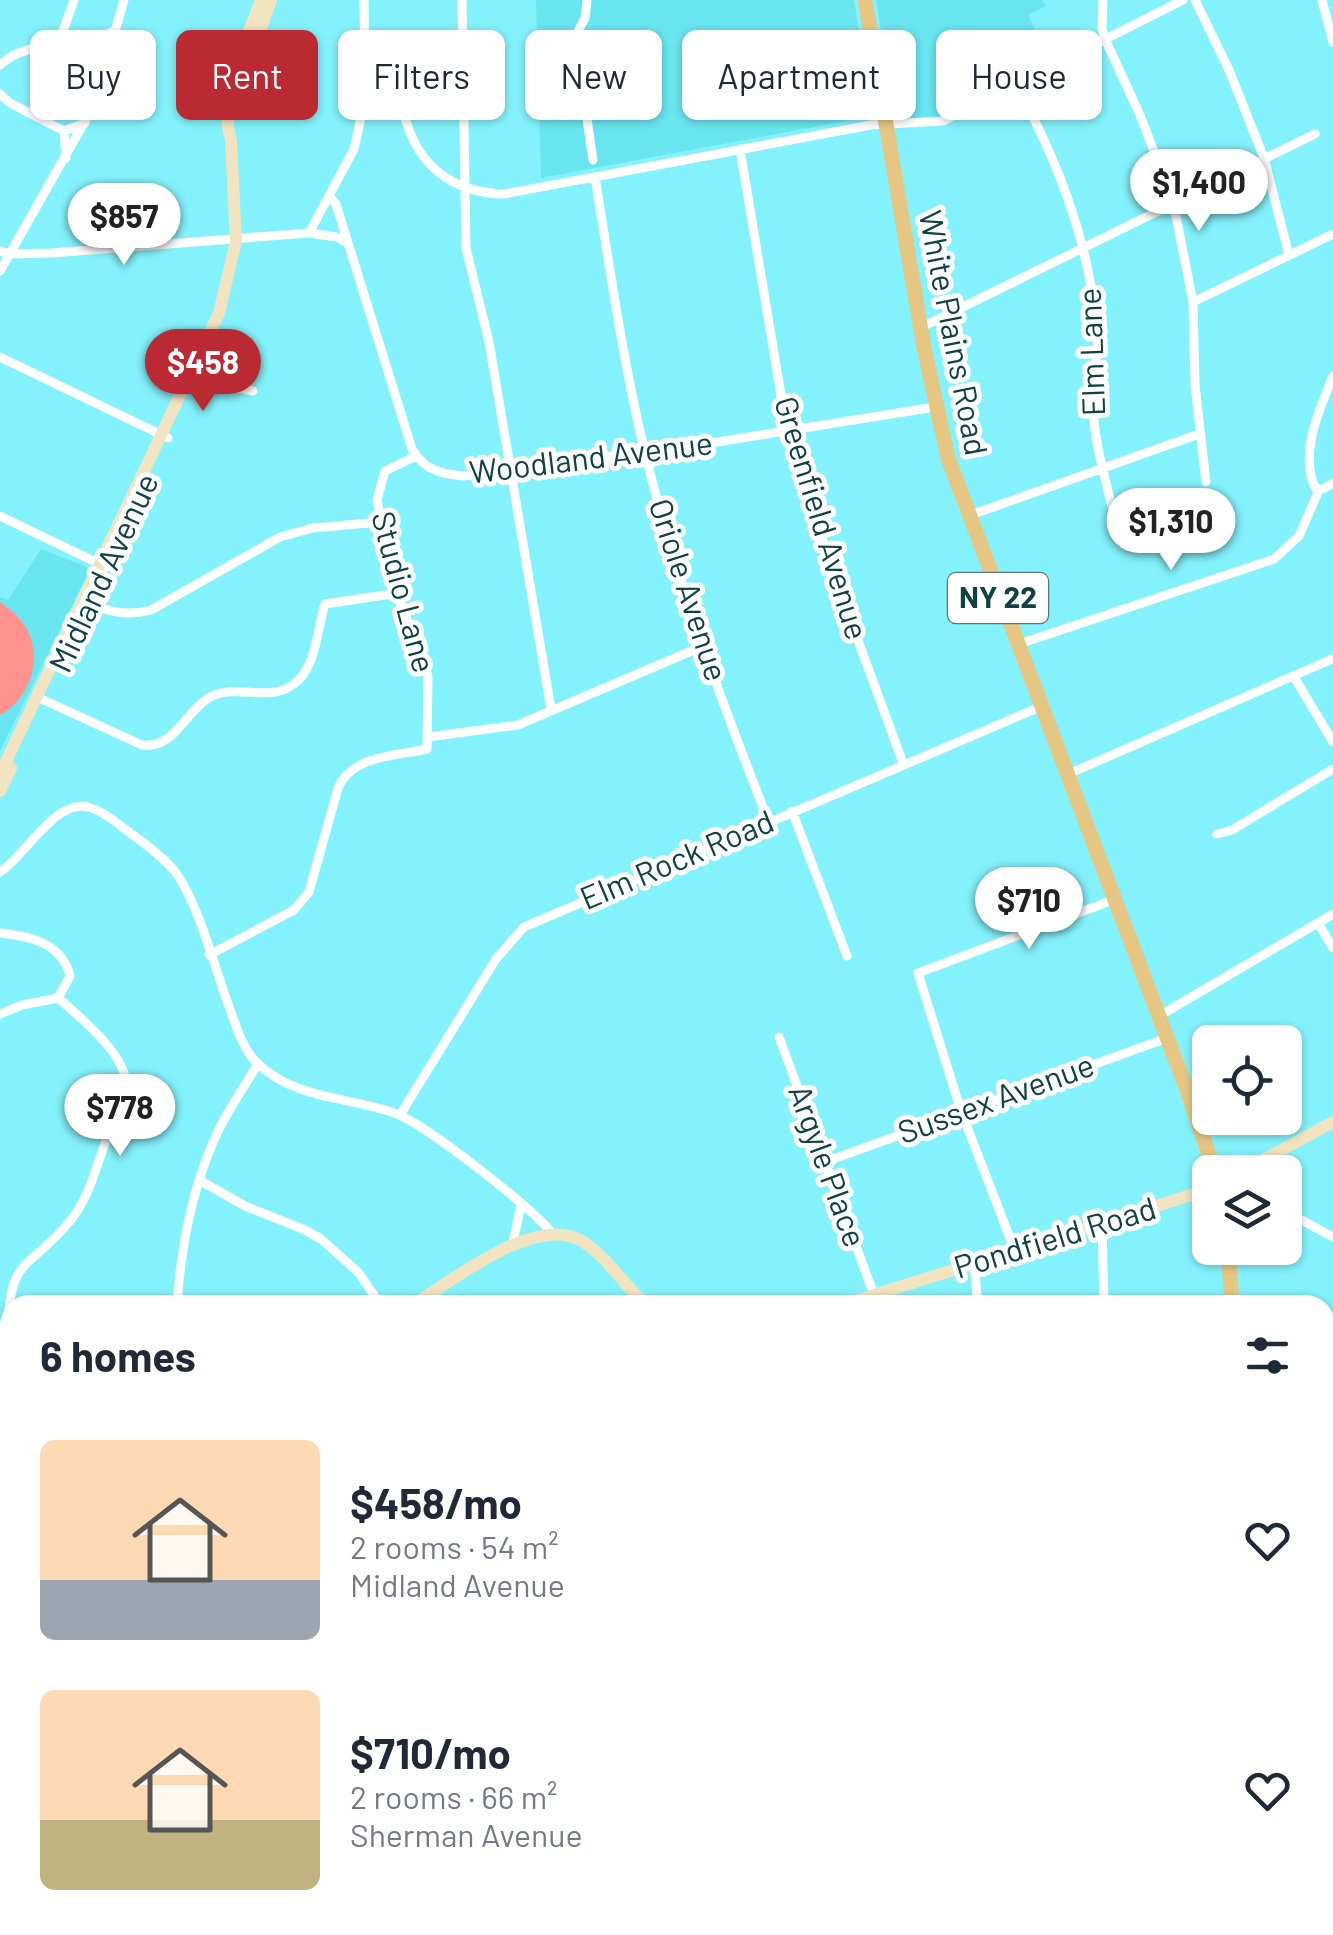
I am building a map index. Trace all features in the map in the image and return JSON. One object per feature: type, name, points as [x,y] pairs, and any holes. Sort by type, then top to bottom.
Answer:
[{"type":"main road","name":"White Plains Road","points":[[865,0],[935,407],[968,516],[1210,1155]]},
{"type":"main road","points":[[1229,1265],[1231,1295]]},
{"type":"street","points":[[63,30],[74,0]]},
{"type":"street","points":[[113,30],[124,0]]},
{"type":"street","name":"Midland Avenue","points":[[231,140],[226,126],[229,98],[261,0]]},
{"type":"street","name":"Midland Avenue","points":[[0,790],[197,371],[219,314],[236,241],[231,140],[244,71],[270,0]]},
{"type":"street","points":[[364,0],[365,30]]},
{"type":"street","points":[[462,0],[466,248],[483,312],[551,710]]},
{"type":"street","points":[[586,0],[586,18],[576,38],[593,160]]},
{"type":"street","points":[[1103,0],[1102,30],[1174,202],[1193,302],[1206,482]]},
{"type":"street","points":[[1102,42],[1184,0]]},
{"type":"street","points":[[1195,0],[1229,70],[1264,158],[1289,254]]},
{"type":"street","points":[[1322,0],[1333,42]]},
{"type":"street","points":[[0,65],[16,52],[30,50]]},
{"type":"street","points":[[0,94],[64,131],[85,123]]},
{"type":"street","points":[[0,271],[5,252],[86,120]]},
{"type":"street","points":[[308,234],[354,148],[361,120]]},
{"type":"street","points":[[407,120],[420,154],[444,177],[464,188],[504,194],[886,124],[945,120]]},
{"type":"street","name":"Elm Lane","points":[[1033,120],[1058,171],[1084,246],[1097,331],[1093,406],[1113,512]]},
{"type":"street","points":[[64,131],[66,158]]},
{"type":"street","points":[[920,328],[1315,134]]},
{"type":"street","name":"Greenfield Avenue","points":[[740,149],[788,430],[830,564],[904,764]]},
{"type":"street","points":[[444,177],[464,162]]},
{"type":"street","name":"Oriole Avenue","points":[[595,177],[645,452],[703,646],[768,820]]},
{"type":"street","points":[[330,198],[336,204],[404,429],[416,456]]},
{"type":"street","points":[[5,252],[308,234],[337,236],[346,242]]},
{"type":"street","points":[[1193,302],[1333,234]]},
{"type":"street","points":[[0,357],[165,436]]},
{"type":"street","points":[[197,371],[230,386],[253,391]]},
{"type":"street","points":[[1319,490],[1310,475],[1310,448],[1333,376]]},
{"type":"street","name":"Woodland Avenue","points":[[416,456],[424,465],[464,476],[935,407]]},
{"type":"street","points":[[968,516],[1200,434]]},
{"type":"street","name":"Studio Lane","points":[[416,456],[392,467],[381,478],[377,500],[398,593],[424,658],[428,678],[427,743]]},
{"type":"street","points":[[1016,645],[1274,559],[1300,536],[1319,490],[1333,483]]},
{"type":"street","points":[[2,520],[103,566]]},
{"type":"street","points":[[86,603],[116,613],[138,614],[280,537],[313,528],[380,522]]},
{"type":"street","points":[[40,699],[130,740],[158,745],[203,702],[219,693],[244,690],[266,694],[294,684],[309,662],[325,604],[398,593]]},
{"type":"street","points":[[210,955],[302,902],[309,892],[338,788],[346,773],[366,761],[427,743],[518,725],[703,646]]},
{"type":"street","points":[[1066,776],[1332,660]]},
{"type":"street","points":[[1294,677],[1333,742]]},
{"type":"street","name":"Midland Avenue","points":[[0,774],[40,699]]},
{"type":"street","name":"Elm Rock Road","points":[[400,1115],[496,959],[524,927],[1040,706]]},
{"type":"street","points":[[1216,834],[1232,830],[1333,769]]},
{"type":"street","points":[[0,872],[59,813],[84,806],[98,811],[147,846],[184,886],[242,1041],[258,1063],[283,1082],[306,1092],[400,1115],[481,1172],[552,1234]]},
{"type":"street","points":[[792,811],[847,956]]},
{"type":"street","points":[[1015,1251],[961,1111],[919,980],[921,971],[1113,900]]},
{"type":"street","points":[[1159,1016],[1333,914]]},
{"type":"street","points":[[1318,923],[1333,948]]},
{"type":"street","points":[[0,933],[42,941],[66,964],[68,983],[58,998],[22,1004],[0,1014]]},
{"type":"street","points":[[9,1295],[14,1278],[30,1257],[66,1225],[84,1200],[126,1086],[121,1066],[58,998]]},
{"type":"street","name":"Argyle Place","points":[[779,1037],[874,1294]]},
{"type":"street","name":"Sussex Avenue","points":[[825,1162],[1167,1038]]},
{"type":"street","points":[[178,1295],[185,1232],[200,1180],[216,1136],[258,1063]]},
{"type":"street","points":[[1272,1155],[1333,1122]]},
{"type":"street","points":[[200,1180],[244,1206],[321,1240],[358,1272],[374,1295]]},
{"type":"street","name":"Pondfield Road","points":[[871,1295],[1192,1195]]},
{"type":"street","points":[[513,1242],[521,1205]]},
{"type":"street","points":[[1302,1220],[1333,1237]]},
{"type":"street","points":[[1102,1224],[1104,1295]]},
{"type":"street","points":[[428,1295],[513,1242],[552,1234],[577,1238],[637,1295]]},
{"type":"street","points":[[974,1264],[977,1295]]},
{"type":"shaded area","points":[[536,0],[854,0],[859,30],[682,30],[682,120],[852,120],[541,178],[539,120],[662,120],[662,30],[537,30]]},
{"type":"shaded area","points":[[876,0],[1042,0],[1046,6],[1028,15],[1036,30],[936,30],[936,117],[928,119],[916,118],[916,30],[881,30]]},
{"type":"shaded area","points":[[41,549],[89,571],[0,751],[0,597],[8,600]]},
{"type":"shaded area","points":[[0,602],[26,627],[34,654],[30,678],[19,700],[0,715]]}]
